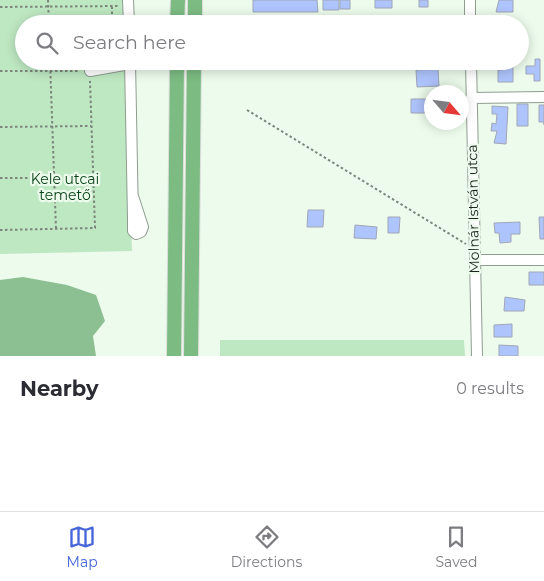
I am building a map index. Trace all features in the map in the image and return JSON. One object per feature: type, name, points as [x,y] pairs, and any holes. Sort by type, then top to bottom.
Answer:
[{"type":"highway","points":[[177,15],[178,0]]},
{"type":"highway","points":[[195,0],[195,15]]},
{"type":"highway","points":[[174,356],[177,70]]},
{"type":"highway","points":[[191,356],[194,70]]},
{"type":"street","points":[[470,0],[470,15]]},
{"type":"street","points":[[90,71],[95,70]]},
{"type":"street","points":[[130,70],[133,196]]},
{"type":"street","name":"Molnár István utca","points":[[470,70],[477,356]]},
{"type":"street","points":[[471,98],[544,97]]},
{"type":"street","points":[[474,254],[544,260]]},
{"type":"path","points":[[48,0],[48,15]]},
{"type":"path","points":[[0,7],[112,7],[128,3]]},
{"type":"path","points":[[112,7],[112,15]]},
{"type":"path","points":[[0,71],[90,71],[95,228],[0,230]]},
{"type":"path","points":[[50,71],[56,229]]},
{"type":"path","points":[[247,110],[474,254]]},
{"type":"path","points":[[0,127],[92,126]]},
{"type":"path","points":[[0,178],[53,178]]},
{"type":"green space","name":"Kele utcai temető","points":[[0,0],[123,0],[123,15],[15,15],[15,70],[125,70],[132,251],[0,254]]},
{"type":"green space","points":[[220,340],[464,340],[465,356],[220,356]]},
{"type":"shaded area","points":[[23,277],[67,285],[96,295],[105,321],[93,336],[96,356],[0,356],[0,280]]},
{"type":"building","points":[[253,0],[317,0],[318,12],[253,12]]},
{"type":"building","points":[[323,0],[339,0],[339,10],[323,10]]},
{"type":"building","points":[[340,0],[350,0],[350,9],[340,9]]},
{"type":"building","points":[[375,0],[392,0],[392,8],[375,8]]},
{"type":"building","points":[[419,0],[428,0],[428,7],[419,7]]},
{"type":"building","points":[[499,0],[513,0],[513,12],[496,12]]},
{"type":"building","points":[[535,59],[540,59],[540,81],[534,81],[534,74],[526,74],[529,66],[535,66]]},
{"type":"building","points":[[416,70],[438,70],[439,85],[424,85],[424,87],[417,87]]},
{"type":"building","points":[[498,70],[513,70],[513,82],[498,82]]},
{"type":"building","points":[[411,99],[424,99],[424,113],[411,113]]},
{"type":"building","points":[[517,104],[528,104],[528,126],[517,126]]},
{"type":"building","points":[[539,105],[544,105],[544,122],[539,122]]},
{"type":"building","points":[[492,106],[508,107],[506,144],[494,143],[497,131],[491,131],[492,123],[496,124],[497,114],[492,114]]},
{"type":"building","points":[[308,210],[324,210],[323,227],[307,227]]},
{"type":"building","points":[[388,217],[400,217],[399,233],[388,233]]},
{"type":"building","points":[[539,217],[544,217],[544,239],[540,239]]},
{"type":"building","points":[[520,222],[520,234],[511,234],[511,242],[500,243],[499,233],[495,233],[494,223]]},
{"type":"building","points":[[355,225],[377,227],[376,239],[354,238]]},
{"type":"building","points":[[529,272],[544,272],[544,285],[529,285]]},
{"type":"building","points":[[505,297],[525,300],[524,311],[504,311]]},
{"type":"building","points":[[512,324],[512,337],[494,337],[494,325]]},
{"type":"building","points":[[499,345],[518,346],[518,356],[499,356]]}]
